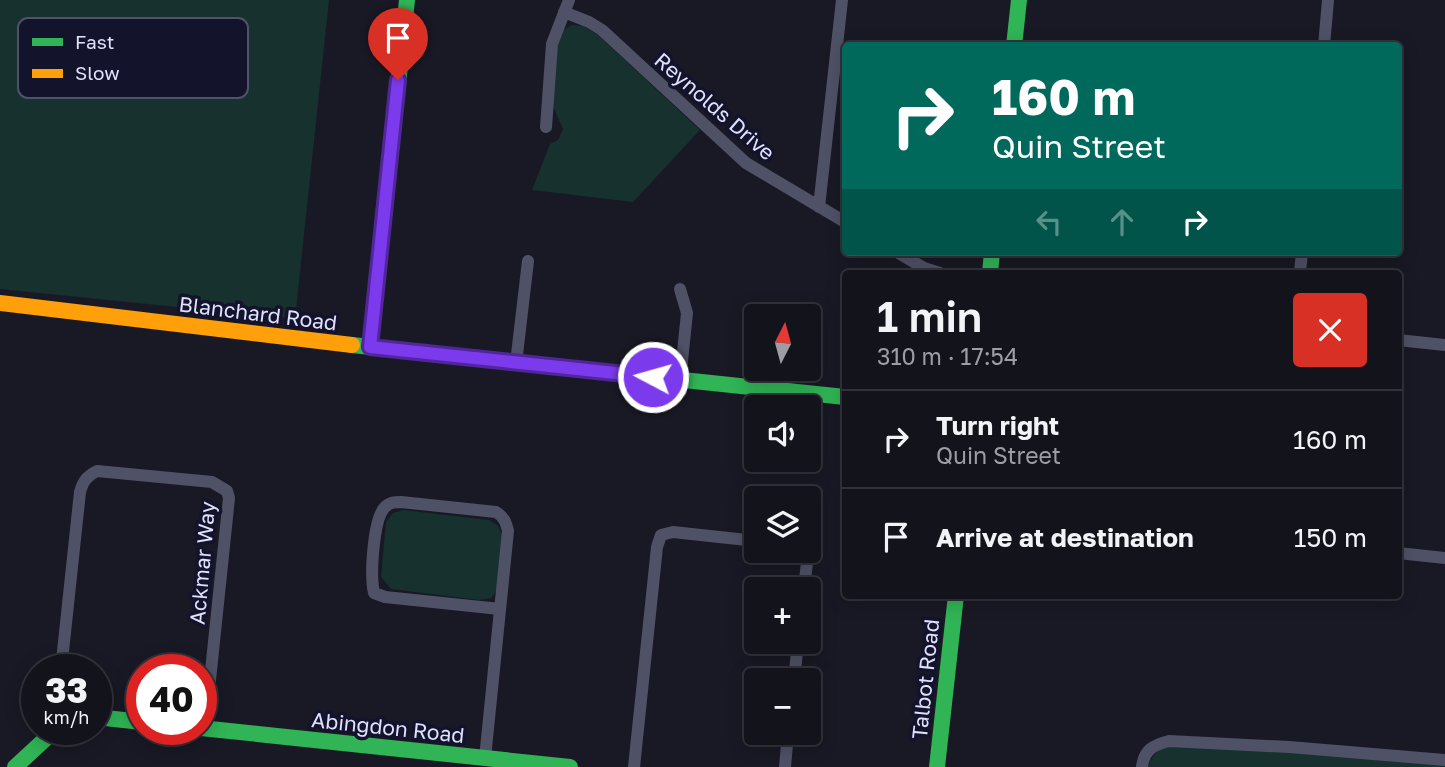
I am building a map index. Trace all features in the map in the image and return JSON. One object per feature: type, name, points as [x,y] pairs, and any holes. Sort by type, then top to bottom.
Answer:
[{"type":"street","points":[[370,347],[407,0]]},
{"type":"street","points":[[820,207],[842,0]]},
{"type":"street","points":[[1014,42],[1019,0]]},
{"type":"street","points":[[1324,42],[1328,0]]},
{"type":"street","points":[[546,127],[552,44],[567,6]]},
{"type":"street","name":"Reynolds Drive","points":[[567,6],[602,30],[746,163],[842,220]]},
{"type":"street","points":[[904,256],[930,270]]},
{"type":"street","points":[[516,363],[528,261]]},
{"type":"street","points":[[680,289],[687,313],[680,380]]},
{"type":"street","name":"Blanchard Road","points":[[0,303],[370,347],[842,397]]},
{"type":"street","points":[[1402,340],[1445,345]]},
{"type":"street","name":"Ackmar Way","points":[[63,654],[80,492],[83,481],[89,474],[97,471],[212,482],[227,491],[229,498],[211,654]]},
{"type":"street","points":[[485,758],[508,531],[502,515],[496,512],[401,502],[385,507],[378,518],[371,582],[374,593],[385,597],[500,609]]},
{"type":"street","points":[[634,767],[657,547],[662,535],[673,532],[744,540]]},
{"type":"street","points":[[1402,553],[1445,558]]},
{"type":"street","name":"Talbot Road","points":[[937,767],[956,599]]},
{"type":"street","name":"Abingdon Road","points":[[217,729],[570,767]]},
{"type":"street","points":[[1142,767],[1146,752],[1156,744],[1169,741],[1289,747],[1445,760]]},
{"type":"street","points":[[15,767],[39,745]]},
{"type":"street","points":[[785,767],[787,745]]},
{"type":"green space","points":[[0,0],[329,0],[295,319],[0,289]]},
{"type":"green space","points":[[572,25],[583,26],[598,35],[700,130],[633,202],[532,190],[550,144],[558,140],[563,129],[553,106],[556,53],[562,31]]},
{"type":"green space","points":[[403,510],[489,520],[498,526],[502,535],[497,590],[491,598],[480,600],[391,589],[381,577],[386,522],[393,513]]},
{"type":"green space","points":[[1173,746],[1445,761],[1445,767],[1148,767],[1157,752]]},
{"type":"traffic: fast","points":[[370,347],[407,0]]},
{"type":"traffic: fast","points":[[1014,42],[1019,0]]},
{"type":"traffic: fast","points":[[990,270],[992,256]]},
{"type":"traffic: fast","points":[[352,345],[842,397]]},
{"type":"traffic: fast","points":[[937,767],[956,599]]},
{"type":"traffic: fast","points":[[112,719],[126,720]]},
{"type":"traffic: fast","points":[[217,730],[570,767]]},
{"type":"traffic: fast","points":[[15,767],[39,745]]},
{"type":"traffic: slow","points":[[0,303],[352,345]]},
{"type":"route","points":[[398,80],[370,347],[653,377]]}]
